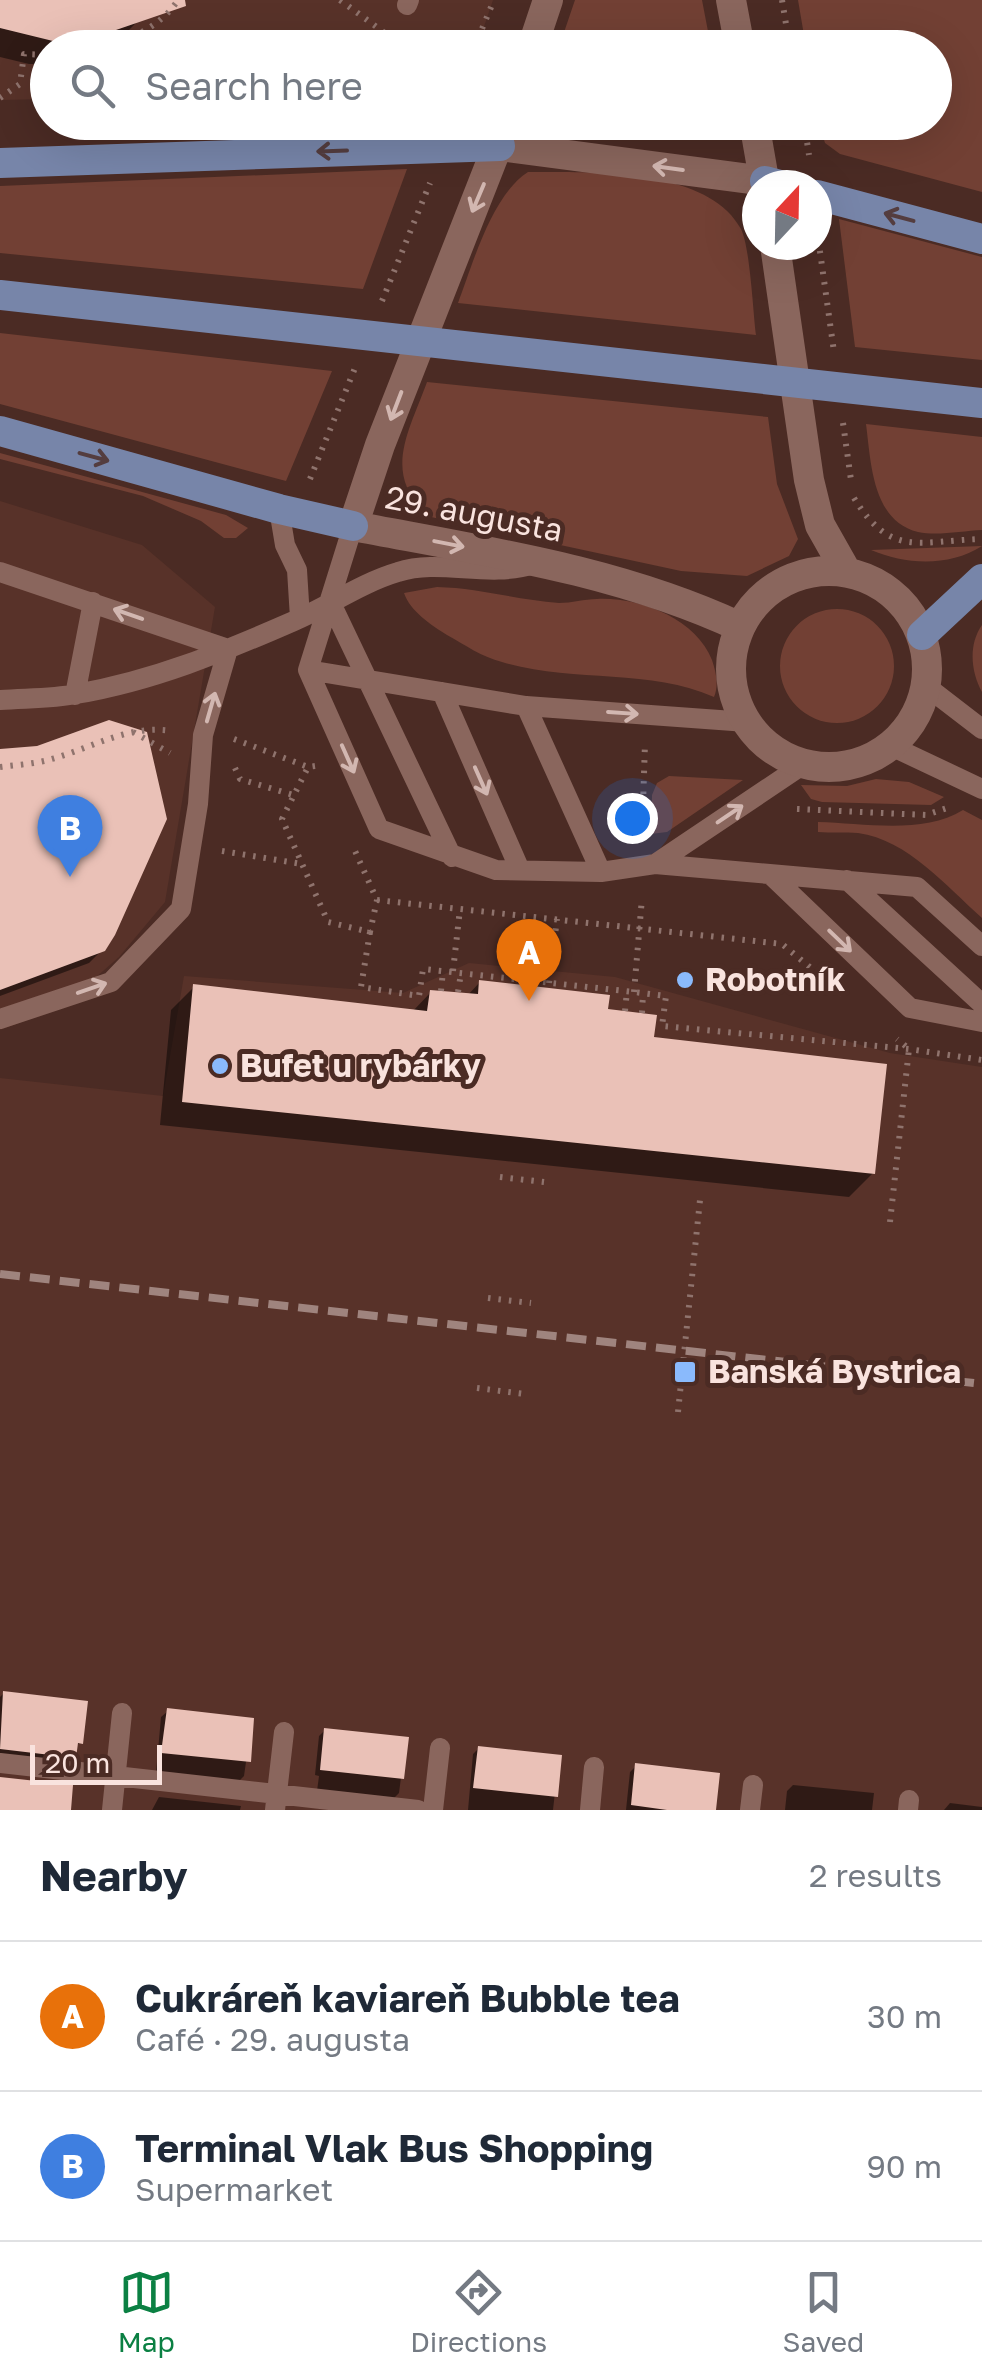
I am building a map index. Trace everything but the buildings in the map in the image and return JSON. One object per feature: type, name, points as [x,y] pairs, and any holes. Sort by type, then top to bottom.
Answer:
[{"type":"main road","points":[[0,163],[400,140]]},
{"type":"main road","points":[[832,199],[982,239]]},
{"type":"main road","points":[[0,294],[982,402]]},
{"type":"main road","points":[[0,431],[353,526]]},
{"type":"main road","points":[[922,635],[982,579]]},
{"type":"street","points":[[538,30],[548,0]]},
{"type":"street","points":[[731,0],[737,30]]},
{"type":"street","name":"29. augusta","points":[[502,140],[380,445],[353,526],[540,562],[648,590],[740,627]]},
{"type":"street","points":[[536,140],[742,179]]},
{"type":"street","points":[[759,140],[766,170]]},
{"type":"street","points":[[777,260],[808,480],[820,525],[846,571]]},
{"type":"street","points":[[846,571],[884,587],[906,608],[922,635],[926,686],[907,729],[890,746],[840,766],[804,764],[772,748],[747,722],[739,708],[731,659],[740,627],[758,601],[783,582],[813,572],[846,571]]},
{"type":"lane","points":[[280,509],[285,545],[297,570],[300,618]]},
{"type":"lane","points":[[353,526],[308,670],[379,829],[452,858],[496,870],[601,872],[648,865],[917,887],[982,946]]},
{"type":"lane","points":[[0,700],[75,695],[174,670],[228,650],[400,571],[513,571],[540,562]]},
{"type":"lane","points":[[0,572],[228,650]]},
{"type":"lane","points":[[330,601],[452,858]]},
{"type":"lane","points":[[75,695],[93,602]]},
{"type":"lane","points":[[0,1019],[111,982],[181,909],[198,804],[203,735],[228,650]]},
{"type":"lane","points":[[308,670],[526,706],[747,722]]},
{"type":"lane","points":[[926,686],[982,729]]},
{"type":"lane","points":[[442,692],[520,870]]},
{"type":"lane","points":[[526,706],[601,872]]},
{"type":"lane","points":[[890,746],[982,789]]},
{"type":"lane","points":[[648,865],[804,764]]},
{"type":"lane","points":[[770,874],[910,1008],[982,1022]]},
{"type":"lane","points":[[847,880],[982,1004]]},
{"type":"lane","points":[[112,1810],[122,1713]]},
{"type":"lane","points":[[276,1802],[284,1732]]},
{"type":"lane","points":[[434,1810],[440,1748]]},
{"type":"lane","points":[[0,1762],[276,1802],[418,1810]]},
{"type":"lane","points":[[590,1810],[594,1767]]},
{"type":"lane","points":[[750,1810],[753,1784]]},
{"type":"path","points":[[145,30],[178,0]]},
{"type":"path","points":[[340,0],[381,30]]},
{"type":"path","points":[[482,30],[494,0]]},
{"type":"path","points":[[782,0],[787,30]]},
{"type":"path","points":[[0,98],[20,84],[24,54],[30,54]]},
{"type":"path","points":[[807,140],[809,155]]},
{"type":"path","points":[[410,232],[430,182]]},
{"type":"path","points":[[822,260],[824,276]]},
{"type":"path","points":[[310,479],[331,426]]},
{"type":"path","points":[[850,474],[853,497],[870,524],[897,542],[982,539]]},
{"type":"path","points":[[0,767],[48,760],[132,732],[174,756]]},
{"type":"path","points":[[232,738],[312,766],[282,819],[328,922],[370,932]]},
{"type":"path","points":[[644,743],[648,865]]},
{"type":"path","points":[[240,780],[293,796]]},
{"type":"path","points":[[786,808],[926,815],[942,812],[956,801]]},
{"type":"path","points":[[249,855],[302,864]]},
{"type":"path","points":[[853,1002],[782,944],[376,900],[361,987],[419,996],[422,968],[644,993],[666,996],[662,1026],[910,1049],[982,1060]]},
{"type":"path","points":[[458,992],[460,909]]},
{"type":"path","points":[[550,983],[557,920]]},
{"type":"path","points":[[625,1011],[641,929]]},
{"type":"path","points":[[441,991],[443,970]]},
{"type":"path","points":[[642,1013],[644,993]]},
{"type":"path","points":[[895,1038],[910,1049]]},
{"type":"path","points":[[890,1222],[910,1049]]},
{"type":"path","points":[[500,1176],[544,1182]]},
{"type":"path","points":[[678,1412],[700,1200]]},
{"type":"path","points":[[488,1298],[531,1303]]},
{"type":"path","points":[[477,1388],[525,1394]]},
{"type":"shaded area","points":[[0,0],[493,0],[483,30],[30,30],[30,99],[0,100]]},
{"type":"shaded area","points":[[575,0],[702,0],[708,30],[565,30]]},
{"type":"shaded area","points":[[798,0],[982,0],[982,192],[840,154],[824,140],[952,140],[952,30],[803,30]]},
{"type":"shaded area","points":[[407,169],[363,289],[0,253],[0,186]]},
{"type":"shaded area","points":[[528,172],[582,172],[645,177],[702,194],[725,209],[741,229],[742,260],[748,260],[749,264],[756,335],[458,303],[494,213]]},
{"type":"shaded area","points":[[839,219],[982,257],[982,360],[855,347]]},
{"type":"shaded area","points":[[0,333],[332,371],[286,481],[0,404]]},
{"type":"shaded area","points":[[427,382],[768,417],[777,484],[798,539],[789,556],[747,576],[681,571],[431,517],[406,486],[403,469],[407,436]]},
{"type":"shaded area","points":[[866,424],[982,437],[982,530],[918,532],[891,516],[877,488]]},
{"type":"shaded area","points":[[0,453],[226,515],[248,528],[236,538],[224,538],[201,521],[143,496],[0,459]]},
{"type":"shaded area","points":[[0,501],[142,545],[215,607],[165,902],[119,957],[62,1007],[0,1030]]},
{"type":"shaded area","points":[[982,546],[956,558],[927,562],[898,559],[871,550]]},
{"type":"shaded area","points":[[437,587],[559,603],[614,599],[665,613],[704,646],[716,674],[714,697],[663,682],[555,672],[488,657],[428,622],[404,593]]},
{"type":"shaded area","points":[[837,609],[859,613],[878,625],[890,644],[894,666],[890,688],[878,707],[859,719],[837,723],[815,719],[796,707],[784,688],[780,666],[784,644],[796,625],[815,613]]},
{"type":"shaded area","points":[[982,625],[982,692],[973,658]]},
{"type":"shaded area","points":[[669,776],[743,780],[667,832],[651,834],[652,795],[657,783]]},
{"type":"shaded area","points":[[876,779],[909,782],[944,797],[931,805],[822,802],[811,799],[801,785],[847,786]]},
{"type":"shaded area","points":[[963,810],[982,820],[982,918],[925,866],[893,845],[858,833],[818,832],[818,822],[911,825],[930,823]]},
{"type":"shaded area","points":[[469,963],[615,977],[890,1053],[982,1067],[982,1810],[0,1810],[0,1078],[163,1096],[184,976],[403,993]]},
{"type":"railway","points":[[0,1274],[982,1384]]},
{"type":"place","name":"Terminal Vlak Bus Shopping","points":[[70,877]]},
{"type":"place","name":"Robotník","points":[[685,980]]},
{"type":"place","name":"Cukráreň kaviareň Bubble tea","points":[[529,1001]]},
{"type":"place","name":"Bufet u rybárky","points":[[220,1066]]},
{"type":"place","name":"Banská Bystrica","points":[[685,1372]]}]
